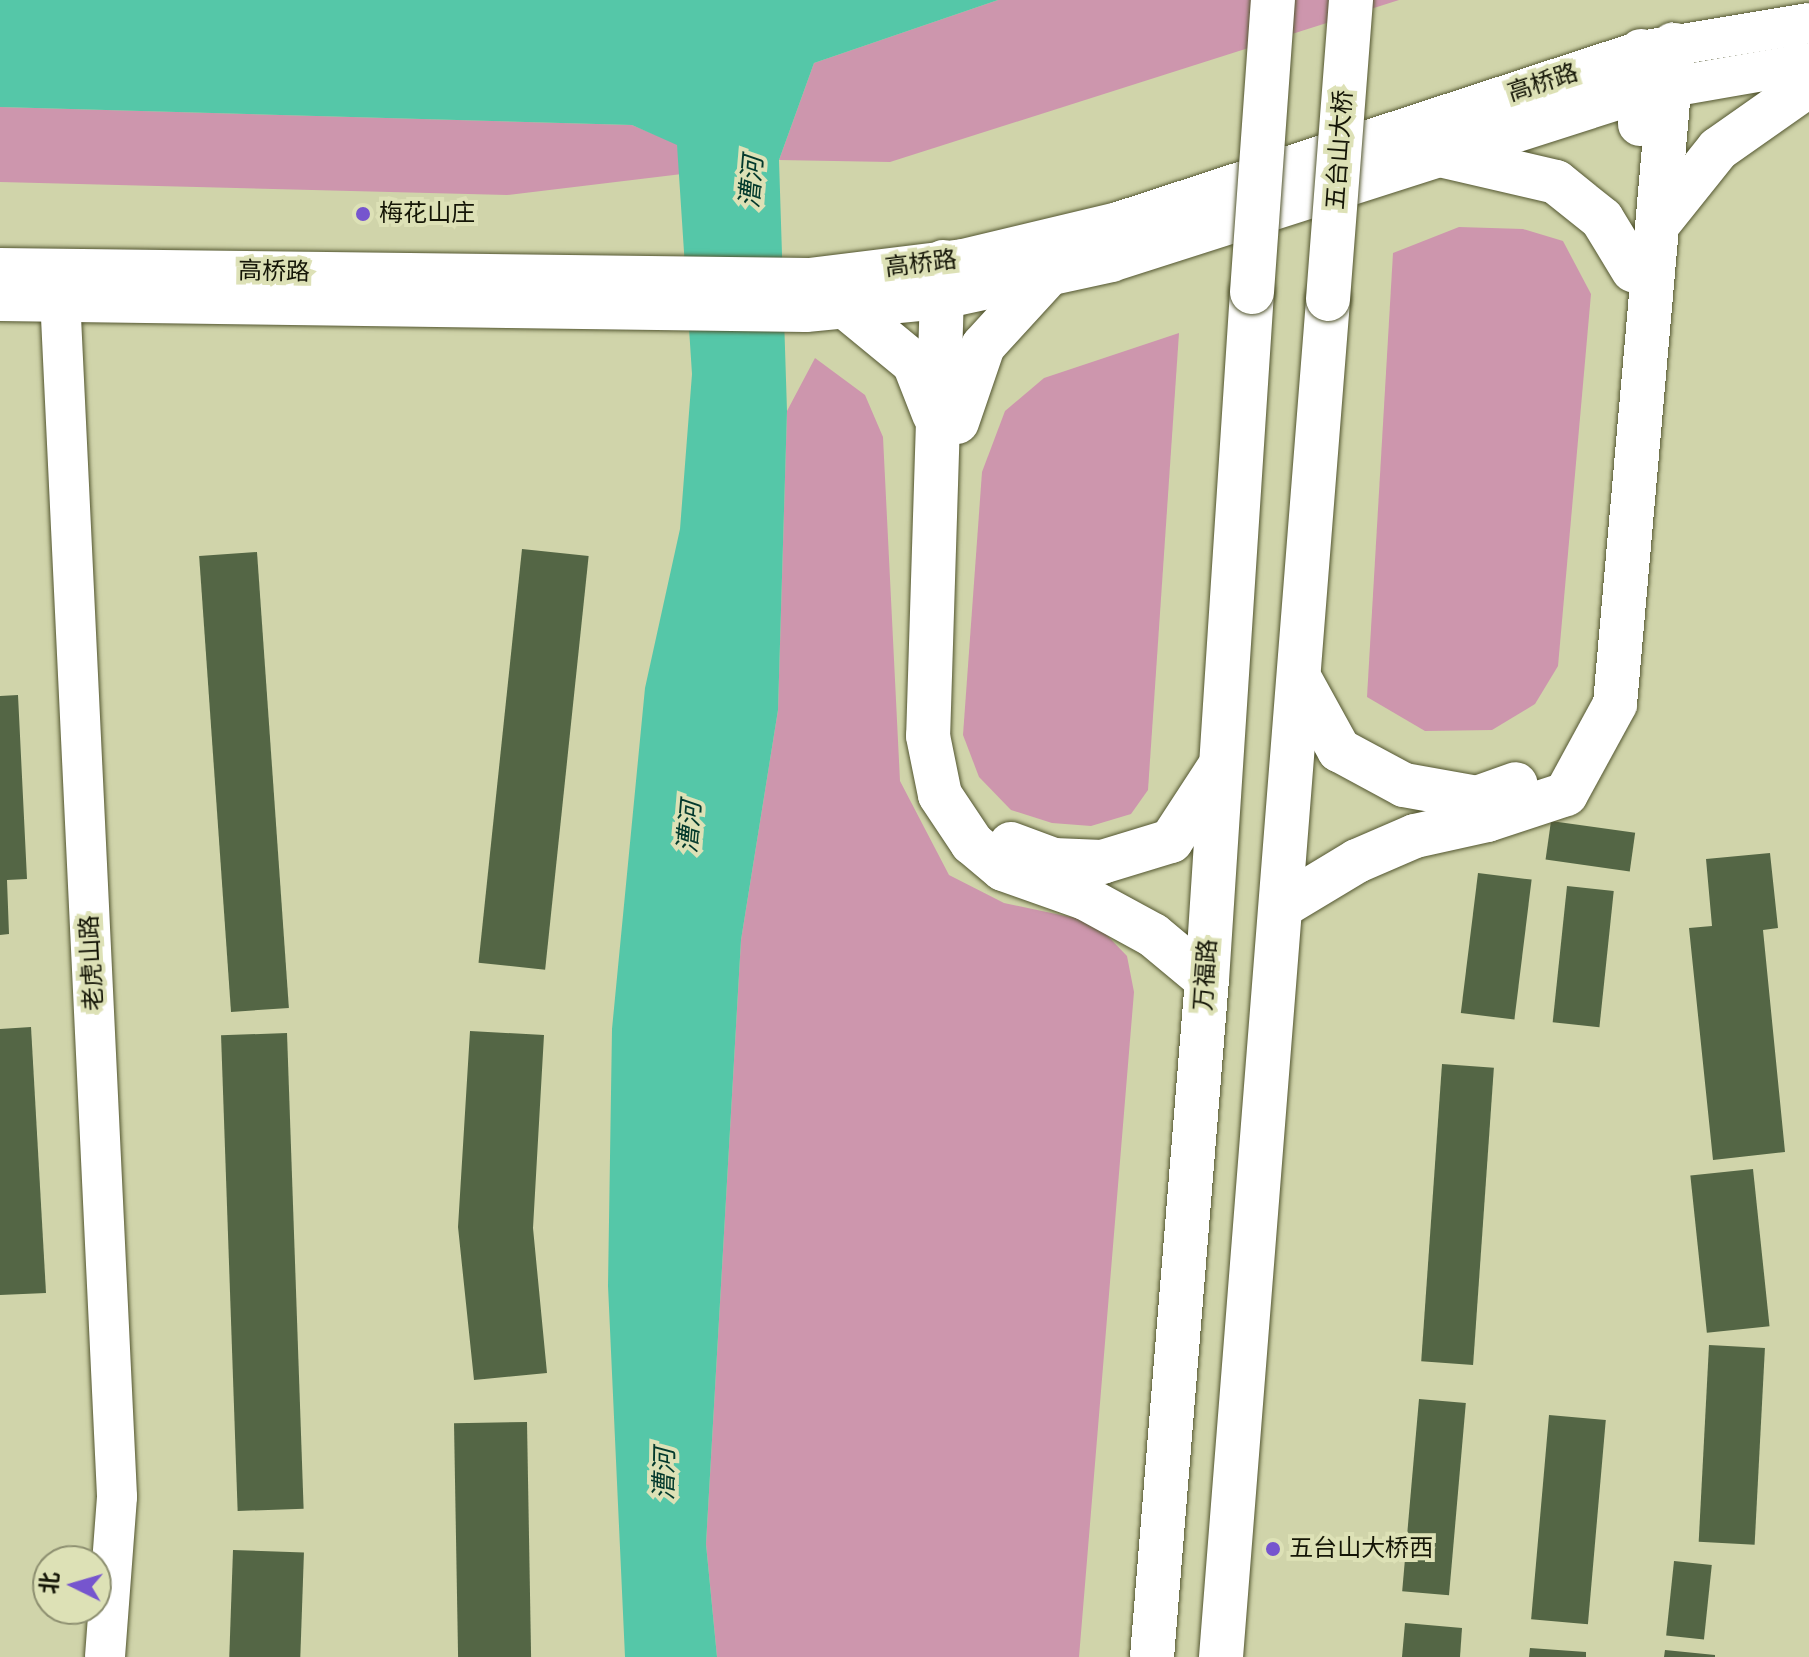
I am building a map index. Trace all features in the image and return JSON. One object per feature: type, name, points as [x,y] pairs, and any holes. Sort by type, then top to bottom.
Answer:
[{"type":"main road","name":"万福路","points":[[1152,1657],[1207,980],[1273,0]]},
{"type":"main road","name":"五台山大桥","points":[[1302,683],[1351,0]]},
{"type":"main road","name":"高桥路","points":[[952,279],[1118,222],[1809,23]]},
{"type":"main road","name":"高桥路","points":[[0,301],[60,286],[649,292],[821,300],[952,279],[1048,275],[1111,262],[1436,154],[1657,68],[1809,63]]},
{"type":"main road","points":[[1284,905],[1357,861],[1415,836],[1487,820],[1566,794],[1615,704],[1658,224],[1657,68]]},
{"type":"main road","points":[[1302,683],[1339,750],[1404,785],[1477,798],[1549,772],[1592,700],[1633,270],[1657,68]]},
{"type":"main road","points":[[1658,224],[1718,149],[1809,85]]},
{"type":"main road","points":[[1436,154],[1556,182],[1602,219],[1633,270]]},
{"type":"main road","name":"高桥路","points":[[0,268],[60,286]]},
{"type":"main road","points":[[1048,275],[983,346],[947,423],[948,734],[960,783],[983,824],[1014,846],[1054,860],[1102,862],[1171,841],[1219,767]]},
{"type":"main road","points":[[952,279],[947,423],[928,736],[940,795],[972,843],[1003,869],[1099,906],[1153,935],[1207,980]]},
{"type":"main road","name":"老虎山路","points":[[60,286],[117,1497],[105,1657]]},
{"type":"main road","points":[[821,300],[914,363],[947,423]]},
{"type":"main road","points":[[1221,1657],[1302,683]]},
{"type":"shaded area","points":[[998,0],[1399,0],[890,162],[779,160],[814,63]]},
{"type":"shaded area","points":[[0,107],[632,125],[677,144],[682,174],[507,195],[0,182]]},
{"type":"shaded area","points":[[1459,227],[1523,229],[1563,241],[1591,294],[1558,666],[1535,704],[1492,730],[1425,731],[1367,697],[1393,253]]},
{"type":"shaded area","points":[[1179,333],[1148,790],[1131,814],[1091,826],[1052,823],[1011,810],[979,777],[963,735],[982,472],[1005,411],[1044,378]]},
{"type":"shaded area","points":[[815,358],[865,395],[883,437],[900,781],[949,875],[1004,903],[1094,922],[1127,956],[1134,992],[1079,1657],[717,1657],[706,1544],[741,940],[778,710],[787,411]]},
{"type":"water","name":"漕河","points":[[0,0],[998,0],[814,63],[779,160],[787,411],[778,710],[741,940],[706,1544],[717,1657],[625,1657],[608,1286],[612,1029],[645,688],[680,529],[692,374],[677,145],[632,125],[0,107]]},
{"type":"building","points":[[522,549],[589,556],[545,970],[479,963]]},
{"type":"building","points":[[257,552],[289,1008],[231,1012],[199,556]]},
{"type":"building","points":[[18,695],[27,879],[7,880],[9,934],[0,935],[0,696]]},
{"type":"building","points":[[1551,821],[1635,833],[1630,871],[1546,860]]},
{"type":"building","points":[[1770,853],[1778,928],[1763,930],[1785,1152],[1713,1160],[1689,928],[1712,926],[1706,859]]},
{"type":"building","points":[[1478,873],[1532,880],[1514,1020],[1461,1013]]},
{"type":"building","points":[[1567,886],[1614,891],[1599,1027],[1553,1022]]},
{"type":"building","points":[[31,1027],[46,1293],[0,1295],[0,1029]]},
{"type":"building","points":[[470,1031],[544,1035],[533,1228],[547,1373],[474,1380],[458,1227]]},
{"type":"building","points":[[287,1033],[304,1509],[238,1511],[221,1035]]},
{"type":"building","points":[[1442,1064],[1494,1068],[1473,1365],[1421,1361]]},
{"type":"building","points":[[1753,1169],[1770,1326],[1707,1333],[1690,1176]]},
{"type":"building","points":[[1709,1345],[1765,1348],[1755,1545],[1699,1542]]},
{"type":"building","points":[[1419,1399],[1466,1403],[1449,1595],[1402,1591]]},
{"type":"building","points":[[1549,1415],[1606,1420],[1588,1624],[1531,1619]]},
{"type":"building","points":[[527,1422],[531,1657],[458,1657],[454,1423]]},
{"type":"building","points":[[233,1550],[304,1552],[300,1657],[229,1657]]},
{"type":"building","points":[[1674,1561],[1712,1565],[1704,1640],[1666,1636]]},
{"type":"building","points":[[1405,1623],[1462,1628],[1460,1657],[1402,1657]]},
{"type":"building","points":[[1530,1648],[1586,1652],[1586,1657],[1529,1657]]},
{"type":"building","points":[[1665,1650],[1715,1655],[1715,1657],[1664,1657]]},
{"type":"place","name":"梅花山庄","points":[[363,214]]},
{"type":"place","name":"五台山大桥西","points":[[1273,1549]]}]
